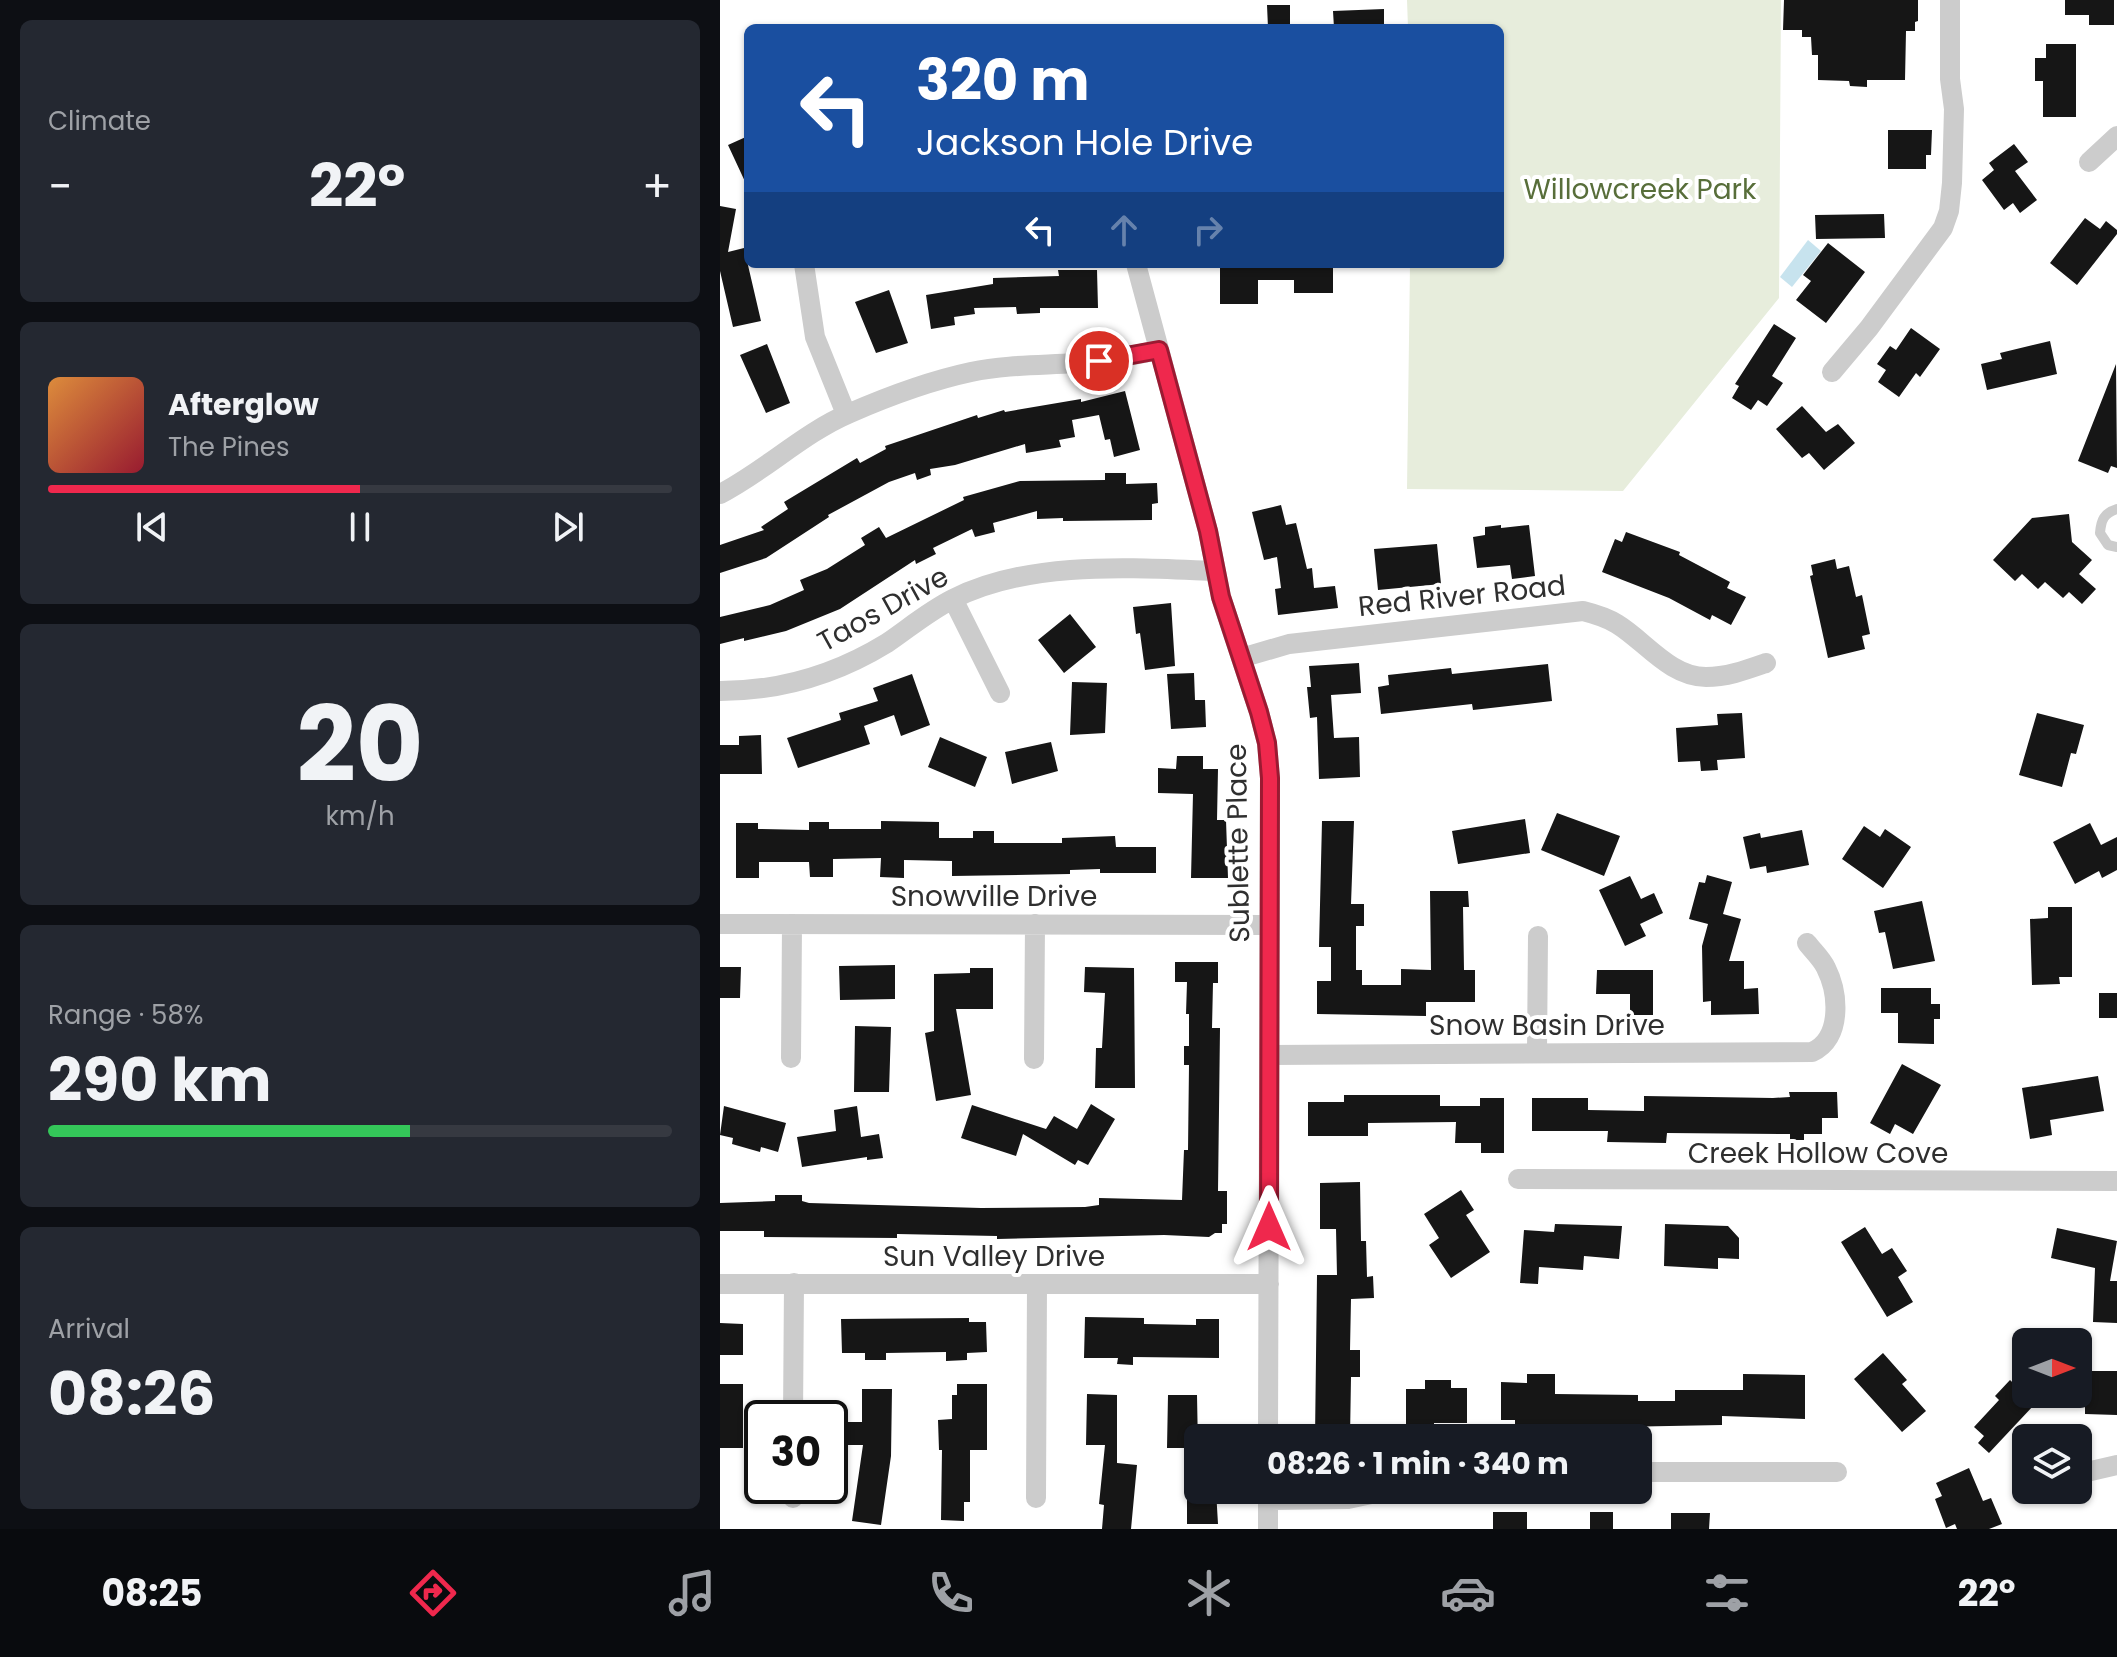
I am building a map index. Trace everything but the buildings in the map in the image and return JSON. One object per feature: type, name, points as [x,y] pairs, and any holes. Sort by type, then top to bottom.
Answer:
[{"type":"street","points":[[1832,372],[1869,328],[1943,228],[1949,211],[1954,109],[1950,79],[1950,0]]},
{"type":"street","points":[[2089,162],[2117,136]]},
{"type":"street","points":[[805,268],[815,337],[846,414]]},
{"type":"street","name":"Sublette Place","points":[[1137,268],[1208,531],[1221,597],[1267,743],[1270,778],[1268,1424]]},
{"type":"street","points":[[720,494],[846,414],[916,387],[971,372],[1042,363],[1099,361],[1159,350]]},
{"type":"street","name":"Taos Drive","points":[[720,691],[765,689],[812,679],[853,663],[953,599],[989,585],[1057,571],[1216,571]]},
{"type":"street","points":[[953,599],[1000,693]]},
{"type":"street","name":"Red River Road","points":[[1241,658],[1289,644],[1583,611],[1603,615],[1673,667],[1688,674],[1704,677],[1732,674],[1766,663]]},
{"type":"street","name":"Snowville Drive","points":[[720,924],[1269,925]]},
{"type":"street","points":[[791,1058],[792,924]]},
{"type":"street","points":[[1034,1059],[1035,924]]},
{"type":"street","points":[[1537,1052],[1538,936]]},
{"type":"street","name":"Snow Basin Drive","points":[[1269,1055],[1812,1052],[1824,1045],[1831,1035],[1834,996],[1826,968],[1807,943]]},
{"type":"street","name":"Creek Hollow Cove","points":[[1518,1179],[2117,1181]]},
{"type":"street","points":[[793,1400],[794,1283]]},
{"type":"street","name":"Sun Valley Drive","points":[[720,1284],[1269,1284]]},
{"type":"street","points":[[1036,1498],[1037,1284]]},
{"type":"street","points":[[2092,1471],[2117,1465]]},
{"type":"street","points":[[1652,1472],[1837,1472]]},
{"type":"street","points":[[1268,1504],[1268,1529]]},
{"type":"lane","points":[[2117,509],[2101,520],[2100,533],[2108,545],[2117,547]]},
{"type":"green space","name":"Willowcreek Park","points":[[1407,0],[1781,0],[1779,298],[1623,491],[1407,489],[1410,268],[1504,268],[1504,24],[1408,24]]},
{"type":"water","points":[[1808,240],[1821,251],[1792,287],[1780,277]]},
{"type":"route","points":[[1099,361],[1159,350],[1208,531],[1221,597],[1267,743],[1270,778],[1269,1227]]}]
